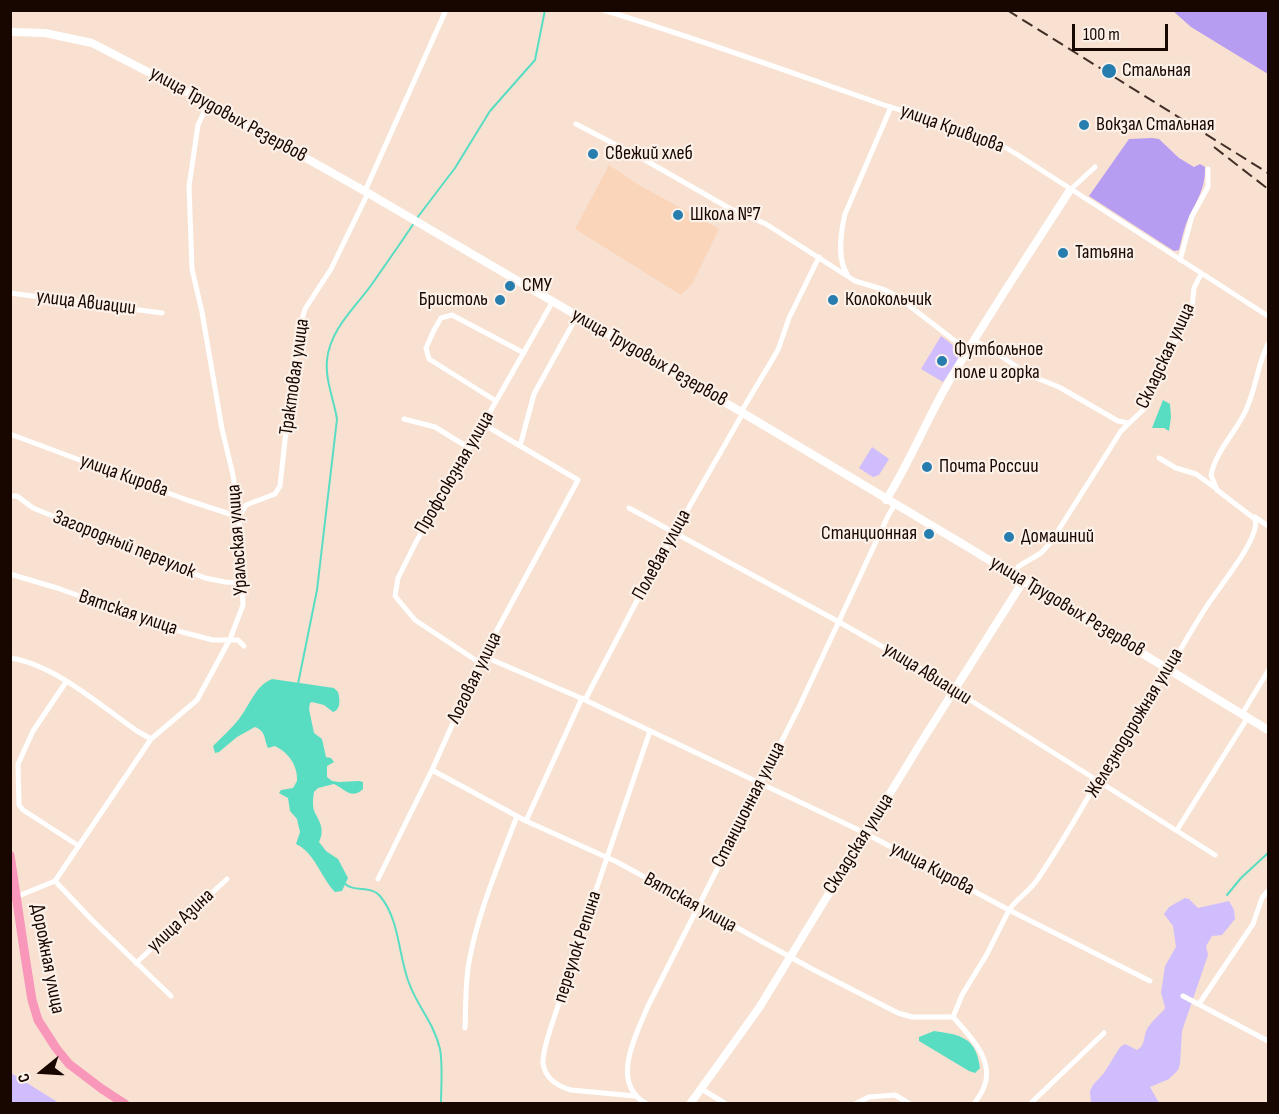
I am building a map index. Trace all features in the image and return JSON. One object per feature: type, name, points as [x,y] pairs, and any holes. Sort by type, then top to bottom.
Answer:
[{"type":"highway","name":"Дорожная улица","points":[[10,855],[26,967],[38,1020],[69,1064],[125,1104]]},
{"type":"main road","name":"улица Трудовых Резервов","points":[[10,32],[45,33],[92,43],[208,103],[367,192],[742,412],[886,500],[1024,580],[1269,730]]},
{"type":"main road","points":[[886,500],[907,466],[928,418],[1070,190]]},
{"type":"main road","name":"Складская улица","points":[[690,1104],[759,1008],[865,833],[1024,580]]},
{"type":"street","name":"Трактовая улица","points":[[239,517],[246,505],[275,494],[280,486],[286,431],[294,393],[296,340],[305,309],[331,269],[446,10]]},
{"type":"street","name":"улица Кривцова","points":[[603,10],[931,119],[1009,149],[1269,316]]},
{"type":"street","name":"Уральская улица","points":[[55,880],[151,739],[194,704],[230,639],[243,605],[239,517],[234,475],[222,429],[202,312],[192,269],[189,186],[198,125],[208,103]]},
{"type":"street","points":[[850,278],[842,264],[842,224],[848,205],[891,107]]},
{"type":"street","points":[[576,124],[645,160],[721,204],[766,224],[859,283],[885,290],[898,297],[968,351]]},
{"type":"street","points":[[1070,190],[1095,167]]},
{"type":"street","points":[[1180,260],[1192,216],[1208,187],[1208,169]]},
{"type":"street","name":"Полевая улица","points":[[526,821],[583,699],[778,350],[789,318],[819,257]]},
{"type":"street","name":"Складская улица","points":[[1013,574],[1019,566],[1041,553],[1051,542],[1121,431],[1146,407],[1155,379],[1176,343],[1180,328],[1192,307],[1194,288],[1202,274]]},
{"type":"street","name":"улица Авиации","points":[[10,293],[162,312]]},
{"type":"street","name":"Профсоюзная улица","points":[[480,663],[415,620],[395,596],[398,578],[416,542],[553,301]]},
{"type":"street","points":[[496,401],[429,358],[427,344],[441,318],[452,315],[524,353]]},
{"type":"street","points":[[483,424],[520,446],[534,394],[577,316]]},
{"type":"street","points":[[975,341],[1029,375],[1059,387],[1118,422],[1129,423]]},
{"type":"street","points":[[1217,490],[1213,483],[1212,470],[1246,411],[1269,344]]},
{"type":"street","points":[[404,419],[435,427],[469,448]]},
{"type":"street","name":"улица Кирова","points":[[10,434],[239,517]]},
{"type":"street","name":"Логовая улица","points":[[378,879],[432,770],[483,656],[578,480],[520,446]]},
{"type":"street","points":[[1159,458],[1176,468],[1196,474],[1269,526]]},
{"type":"street","name":"Загородный переулок","points":[[10,496],[16,496],[33,508],[205,578],[242,584]]},
{"type":"street","name":"Станционная улица","points":[[635,1096],[628,1076],[631,1047],[648,1006],[760,783],[895,504]]},
{"type":"street","name":"улица Авиации","points":[[629,508],[918,667],[1215,855]]},
{"type":"street","name":"Железнодорожная улица","points":[[953,1017],[962,995],[987,954],[1009,910],[1039,878],[1080,815],[1124,736],[1204,609],[1232,571],[1257,526],[1251,514]]},
{"type":"street","name":"Вятская улица","points":[[10,574],[187,634],[213,640],[238,640],[244,646]]},
{"type":"street","name":"улица Кирова","points":[[483,656],[583,699],[865,833],[1009,910],[1150,981]]},
{"type":"street","points":[[10,658],[42,667],[136,732],[151,739]]},
{"type":"street","points":[[1177,830],[1269,670]]},
{"type":"street","points":[[66,682],[33,731],[22,753],[18,768],[19,805],[23,810],[79,846]]},
{"type":"street","name":"переулок Репина","points":[[635,1096],[571,1090],[553,1082],[543,1066],[544,1052],[562,995],[650,731]]},
{"type":"street","name":"Вятская улица","points":[[432,770],[526,821],[608,858],[789,957],[904,1016],[953,1017]]},
{"type":"street","points":[[10,806],[19,805]]},
{"type":"street","points":[[465,1028],[467,979],[475,934],[517,816]]},
{"type":"street","name":"улица Азина","points":[[136,963],[227,879]]},
{"type":"street","points":[[16,897],[55,880]]},
{"type":"street","name":"улица Азина","points":[[55,880],[92,920],[171,996]]},
{"type":"street","points":[[1199,1004],[1253,924],[1262,898],[1269,891]]},
{"type":"street","points":[[1183,996],[1269,1041]]},
{"type":"street","points":[[953,1017],[980,1048],[984,1059],[985,1083],[974,1104]]},
{"type":"street","points":[[1030,1104],[1104,1033]]},
{"type":"street","points":[[700,1088],[726,1104]]},
{"type":"street","points":[[855,1104],[869,1097],[895,1095],[910,1104]]},
{"type":"street","points":[[635,1096],[648,1104]]},
{"type":"shaded area","points":[[1173,11],[1268,11],[1268,74],[1191,27]]},
{"type":"shaded area","points":[[1129,139],[1159,139],[1179,158],[1194,167],[1200,164],[1205,167],[1202,187],[1186,225],[1179,250],[1174,251],[1089,196]]},
{"type":"shaded area","points":[[609,165],[639,185],[719,229],[692,284],[681,295],[575,229]]},
{"type":"shaded area","name":"Футбольное поле и горка","points":[[941,336],[963,353],[943,382],[921,369]]},
{"type":"shaded area","points":[[872,447],[889,459],[879,475],[873,477],[859,468]]},
{"type":"shaded area","points":[[1185,898],[1198,908],[1229,901],[1234,910],[1235,919],[1222,935],[1212,936],[1206,946],[1208,955],[1182,1031],[1178,1070],[1169,1079],[1150,1087],[1159,1103],[1088,1104],[1091,1102],[1090,1091],[1093,1085],[1104,1073],[1120,1047],[1125,1044],[1137,1050],[1140,1048],[1149,1026],[1164,1010],[1161,993],[1165,966],[1176,947],[1173,926],[1164,914],[1169,907]]},
{"type":"shaded area","points":[[11,1073],[59,1103],[11,1103]]},
{"type":"water","points":[[1163,400],[1170,404],[1169,431],[1164,428],[1152,428]]},
{"type":"water","points":[[272,679],[334,688],[338,692],[339,704],[336,711],[333,712],[324,705],[312,702],[309,709],[314,733],[322,739],[326,757],[331,758],[334,762],[327,766],[327,777],[339,782],[363,782],[363,789],[355,794],[334,784],[318,788],[314,792],[313,808],[322,830],[319,842],[326,851],[338,859],[348,878],[342,891],[335,892],[313,859],[296,844],[300,832],[297,819],[290,811],[288,798],[279,793],[281,790],[293,788],[297,781],[296,770],[288,756],[275,746],[268,748],[263,733],[255,727],[215,753],[213,746],[239,719],[261,686]]},
{"type":"water","points":[[934,1031],[966,1039],[975,1050],[980,1068],[975,1073],[969,1071],[919,1041],[919,1037]]},
{"type":"waterway","points":[[417,218],[455,168],[490,111],[535,60],[545,10]]},
{"type":"waterway","points":[[298,684],[317,590],[337,419],[327,375],[329,349],[344,319],[372,284],[414,223]]},
{"type":"waterway","points":[[1227,895],[1241,878],[1268,853]]},
{"type":"waterway","points":[[344,883],[353,888],[376,893],[387,905],[409,983],[434,1031],[440,1049],[441,1104]]},
{"type":"railway","points":[[1007,10],[1268,173]]},
{"type":"railway","points":[[1214,147],[1268,189]]},
{"type":"place","name":"Стальная","points":[[1109,71]]},
{"type":"place","name":"Вокзал Стальная","points":[[1084,125]]},
{"type":"place","name":"Свежий хлеб","points":[[593,154]]},
{"type":"place","name":"Школа №7","points":[[678,215]]},
{"type":"place","name":"Татьяна","points":[[1063,253]]},
{"type":"place","name":"СМУ","points":[[510,286]]},
{"type":"place","name":"Бристоль","points":[[500,300]]},
{"type":"place","name":"Колокольчик","points":[[833,300]]},
{"type":"place","name":"Футбольное поле и горка","points":[[942,361]]},
{"type":"place","name":"Почта России","points":[[927,467]]},
{"type":"place","name":"Станционная","points":[[929,534]]},
{"type":"place","name":"Домашний","points":[[1009,537]]}]
